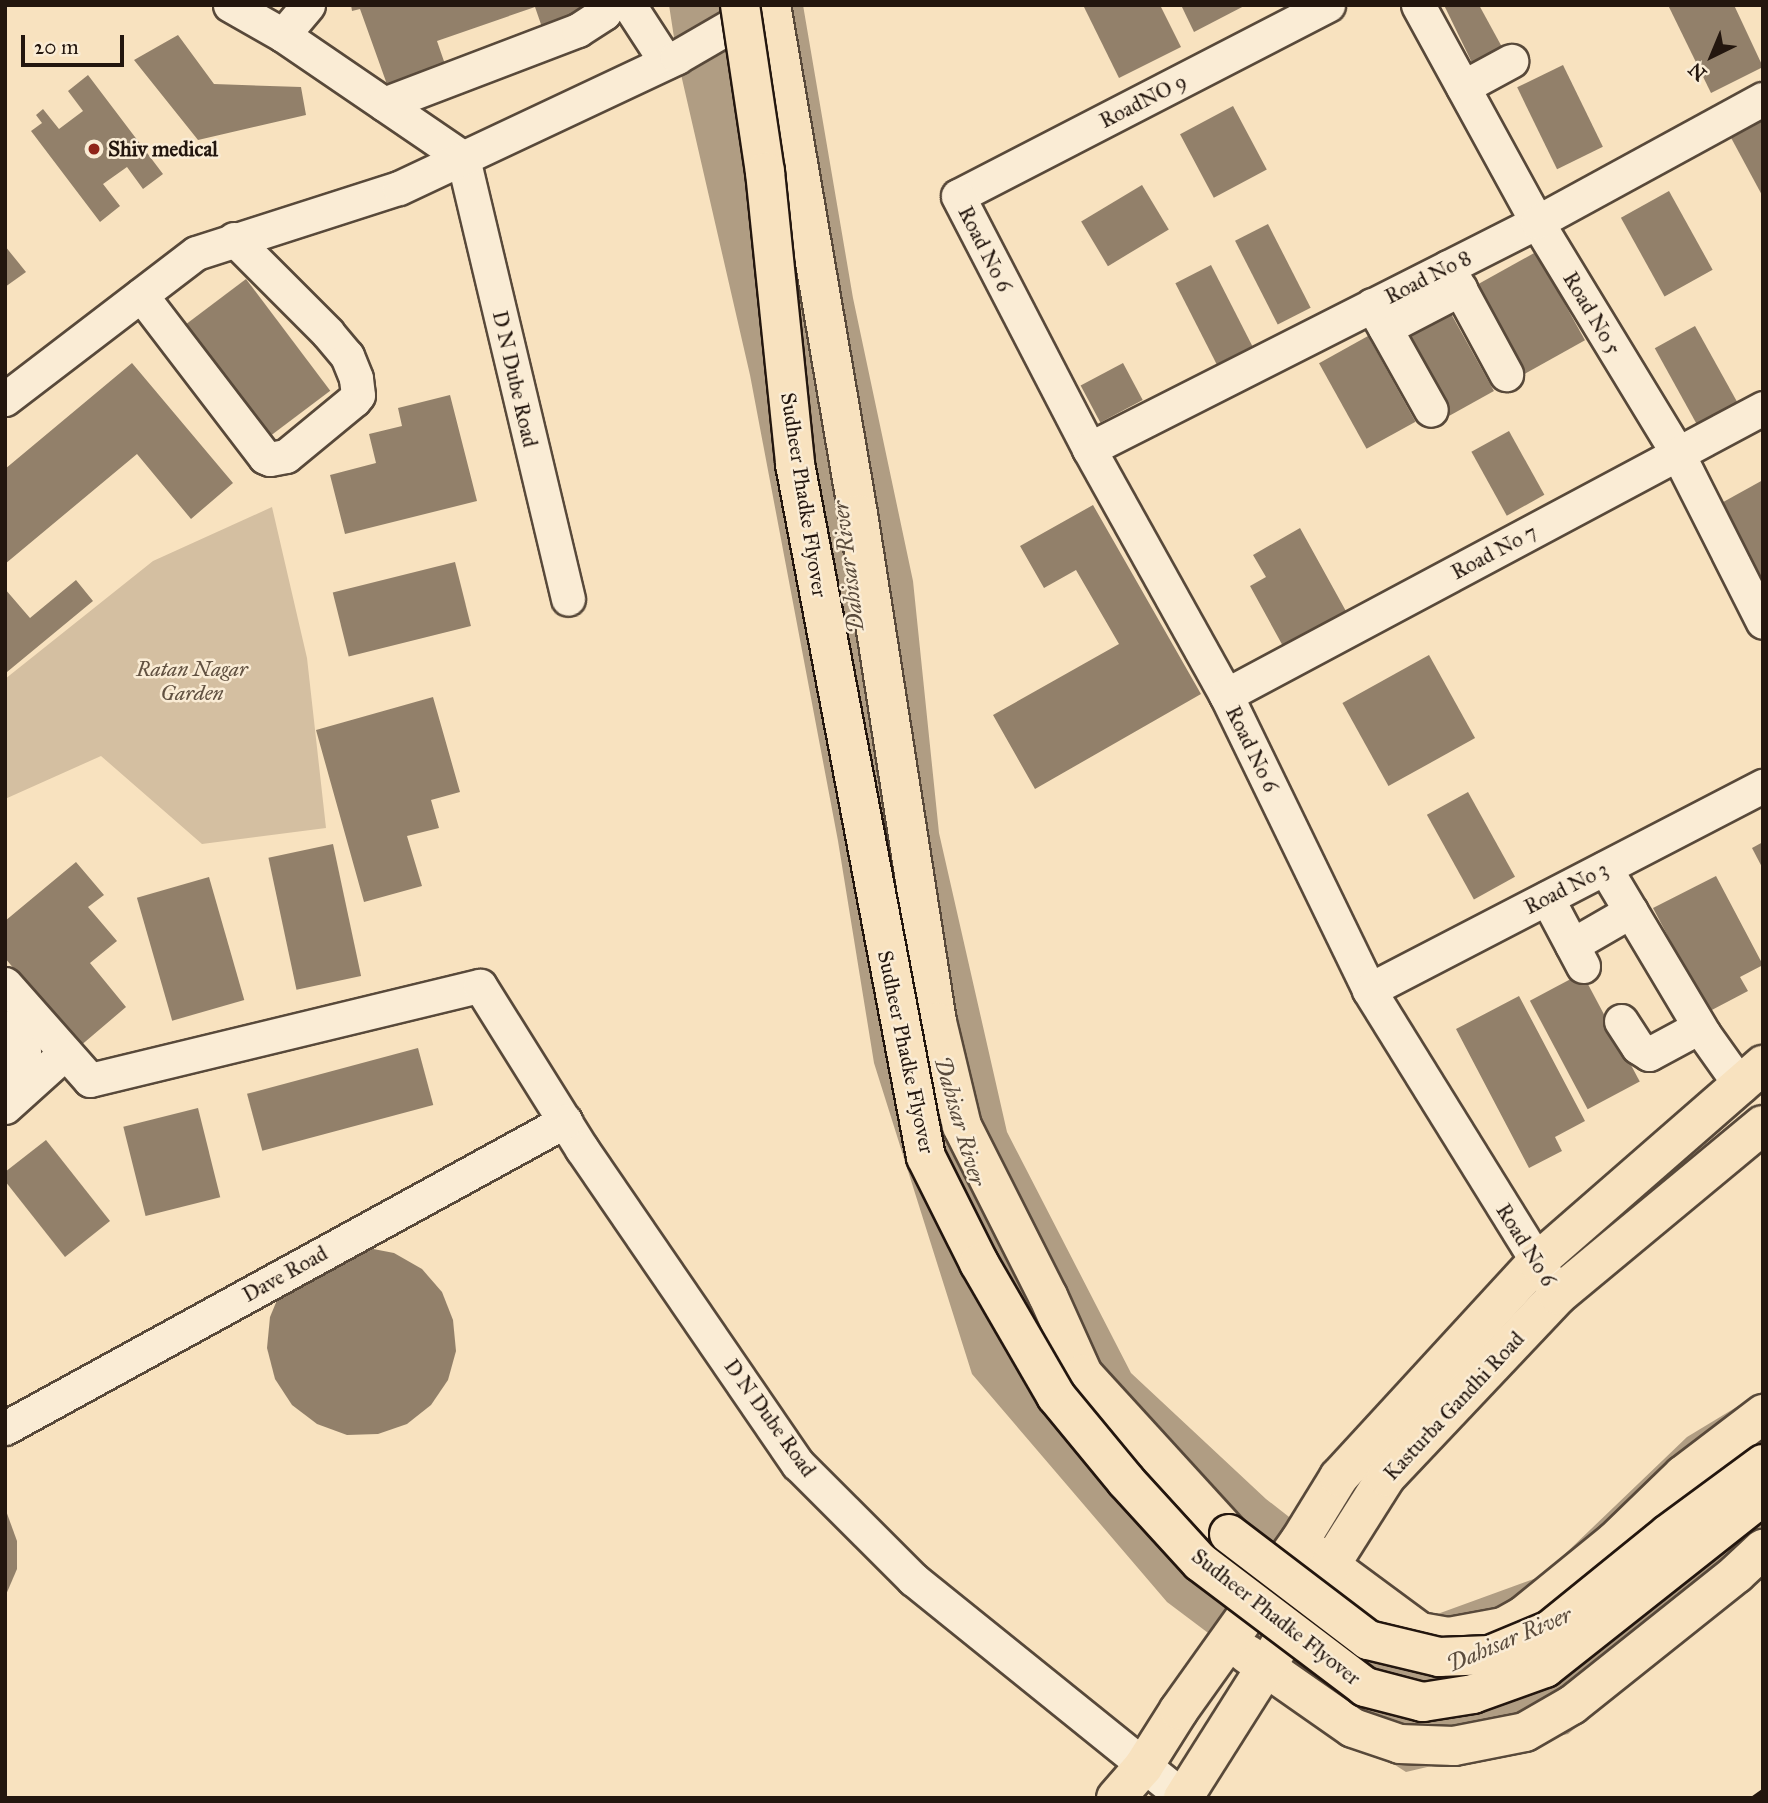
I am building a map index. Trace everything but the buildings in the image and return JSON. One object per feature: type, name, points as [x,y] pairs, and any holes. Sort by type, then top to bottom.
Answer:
[{"type":"main road","name":"Sudheer Phadke Flyover","points":[[740,5],[765,172],[795,464],[926,1157],[979,1263],[1056,1396],[1126,1480],[1200,1562],[1365,1687],[1423,1702],[1473,1694],[1545,1668],[1763,1496]]},
{"type":"main road","name":"Sudheer Phadke Flyover","points":[[769,5],[858,514],[937,1022],[962,1126],[1048,1296],[1083,1374],[1229,1534],[1368,1640],[1439,1657],[1490,1655],[1550,1630],[1668,1534],[1763,1464]]},
{"type":"main road","name":"Kasturba Gandhi Road","points":[[1116,1798],[1143,1766],[1299,1542],[1339,1477],[1537,1262],[1739,1086]]},
{"type":"main road","points":[[1739,1086],[1751,1136]]},
{"type":"main road","name":"Kasturba Gandhi Road","points":[[1183,1798],[1386,1477],[1558,1295],[1751,1136]]},
{"type":"main road","points":[[1299,1542],[1420,1632],[1448,1637],[1503,1627],[1523,1616],[1605,1549],[1683,1475],[1763,1414]]},
{"type":"main road","points":[[1229,1640],[1353,1728],[1400,1744],[1454,1746],[1525,1732],[1572,1704],[1736,1574],[1763,1549]]},
{"type":"street","points":[[230,5],[283,35],[463,158]]},
{"type":"street","points":[[283,35],[308,5]]},
{"type":"street","points":[[384,104],[578,30],[604,13],[610,5]]},
{"type":"street","points":[[629,5],[671,59]]},
{"type":"street","points":[[5,399],[196,253],[399,188],[671,59],[769,5]]},
{"type":"street","name":"RoadNO 9","points":[[958,196],[1328,5]]},
{"type":"street","name":"Road No 5","points":[[1434,17],[1537,222],[1678,454],[1763,622]]},
{"type":"street","points":[[1463,71],[1511,61]]},
{"type":"street","name":"Road No 8","points":[[1089,449],[1378,317],[1454,278],[1537,222],[1763,99]]},
{"type":"street","name":"D N Dube Road","points":[[463,158],[568,599]]},
{"type":"street","name":"Road No 6","points":[[958,196],[1089,449],[1226,695],[1369,990],[1558,1295]]},
{"type":"street","points":[[141,295],[265,457],[270,459],[286,456],[354,400],[358,395],[356,378],[347,356],[327,333],[234,239]]},
{"type":"street","points":[[1454,278],[1506,374]]},
{"type":"street","points":[[1378,317],[1431,410]]},
{"type":"street","name":"Road No 7","points":[[1226,695],[1763,408]]},
{"type":"street","name":"Road No 3","points":[[1369,990],[1763,786]]},
{"type":"street","points":[[1605,868],[1699,1027],[1739,1086]]},
{"type":"street","points":[[1547,898],[1577,955],[1631,911]]},
{"type":"street","points":[[5,984],[65,1053],[5,1107]]},
{"type":"street","name":"D N Dube Road","points":[[65,1053],[90,1080],[480,986],[565,1121],[798,1464],[913,1579],[1183,1798]]},
{"type":"street","points":[[1621,1021],[1638,1047],[1648,1054],[1699,1027]]},
{"type":"street","points":[[5,1027],[17,1039],[24,1052],[20,1063],[5,1075]]},
{"type":"street","name":"Dave Road","points":[[5,1428],[565,1121]]},
{"type":"green space","name":"Ratan Nagar Garden","points":[[272,507],[307,658],[326,828],[202,844],[101,756],[5,799],[5,679],[153,561]]},
{"type":"water","name":"Dahisar River","points":[[669,5],[803,5],[853,298],[913,581],[939,833],[1007,1132],[1131,1373],[1266,1499],[1421,1620],[1542,1576],[1687,1437],[1763,1391],[1763,1571],[1568,1734],[1406,1772],[1317,1715],[1167,1602],[972,1374],[874,1063],[838,841],[750,375],[677,57]]},
{"type":"railway","points":[[1753,1798],[1763,1791]]},
{"type":"place","name":"Shiv medical","points":[[94,149]]}]
